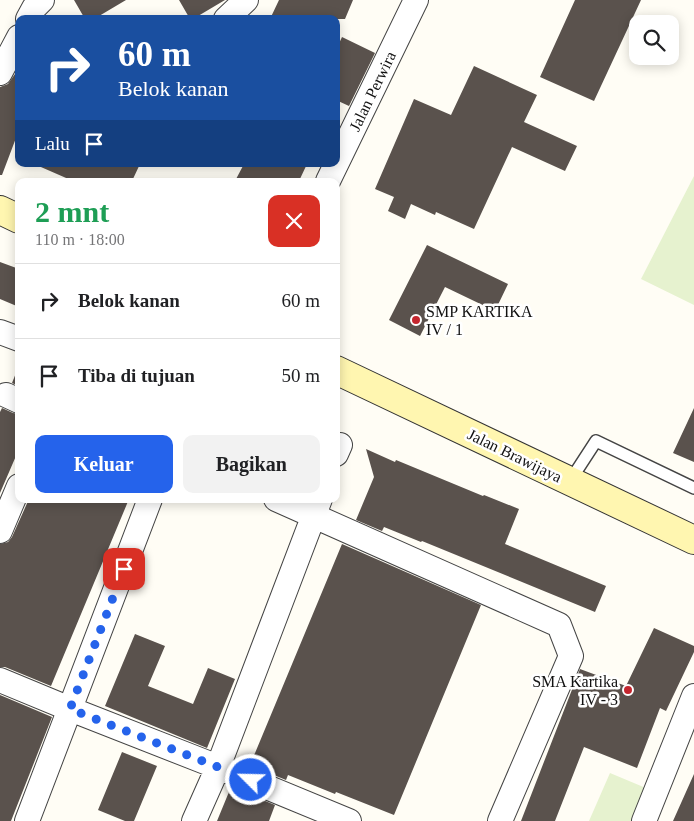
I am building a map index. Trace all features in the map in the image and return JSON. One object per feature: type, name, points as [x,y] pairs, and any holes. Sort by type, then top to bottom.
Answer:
[{"type":"street","points":[[30,15],[42,0]]},
{"type":"street","points":[[230,15],[246,0]]},
{"type":"street","name":"Jalan Perwira","points":[[340,156],[416,0]]},
{"type":"street","points":[[0,73],[15,45]]},
{"type":"street","points":[[0,210],[15,217]]},
{"type":"street","points":[[0,332],[15,338]]},
{"type":"street","name":"Jalan Brawijaya","points":[[340,372],[694,540]]},
{"type":"street","points":[[0,531],[15,495]]},
{"type":"street","points":[[27,821],[148,503]]},
{"type":"street","points":[[296,503],[317,507],[559,625],[571,656],[500,821]]},
{"type":"street","points":[[194,821],[218,766],[317,507]]},
{"type":"street","points":[[0,680],[218,766],[349,821]]},
{"type":"street","points":[[644,821],[694,696]]},
{"type":"lane","points":[[570,482],[596,441],[694,488]]},
{"type":"green space","points":[[694,176],[694,305],[641,279]]},
{"type":"green space","points":[[610,773],[653,791],[640,821],[589,821]]},
{"type":"building","points":[[74,0],[126,0],[101,15],[83,15]]},
{"type":"building","points":[[179,0],[225,0],[200,15],[188,15]]},
{"type":"building","points":[[279,0],[353,0],[345,19],[340,19],[340,15],[272,15]]},
{"type":"building","points":[[575,0],[641,0],[634,15],[629,15],[629,26],[594,101],[540,77]]},
{"type":"building","points":[[342,37],[375,53],[349,106],[340,102],[340,41]]},
{"type":"building","points":[[474,66],[537,95],[524,122],[577,146],[565,171],[512,147],[474,229],[436,212],[435,215],[411,204],[405,219],[388,211],[394,197],[375,189],[414,99],[451,115]]},
{"type":"building","points":[[15,74],[15,141],[2,175],[0,175],[0,87],[8,84]]},
{"type":"building","points":[[41,167],[139,167],[133,178],[66,178]]},
{"type":"building","points":[[242,167],[306,167],[300,178],[237,178]]},
{"type":"building","points":[[427,245],[508,284],[495,311],[445,287],[420,336],[389,320]]},
{"type":"building","points":[[0,262],[15,268],[15,305],[0,299]]},
{"type":"building","points":[[2,408],[15,413],[15,458],[0,493],[0,412]]},
{"type":"building","points":[[694,408],[694,462],[673,453]]},
{"type":"building","points":[[366,449],[395,462],[396,460],[519,509],[505,544],[606,586],[595,612],[422,541],[384,527],[382,531],[356,520],[374,477]]},
{"type":"building","points":[[27,503],[127,503],[51,686],[5,667],[0,667],[0,544],[8,542]]},
{"type":"building","points":[[342,544],[481,605],[394,815],[288,775],[286,780],[250,765]]},
{"type":"building","points":[[654,628],[694,646],[694,652],[666,711],[660,708],[637,768],[584,747],[555,821],[521,821],[580,669],[626,686]]},
{"type":"building","points":[[135,634],[165,646],[148,686],[193,704],[208,668],[235,679],[207,748],[105,706]]},
{"type":"building","points":[[0,695],[52,717],[11,821],[0,821]]},
{"type":"building","points":[[122,752],[157,766],[134,821],[125,821],[98,810]]},
{"type":"building","points":[[694,774],[694,821],[673,821]]},
{"type":"building","points":[[231,787],[275,805],[269,821],[217,821]]},
{"type":"place","name":"SMP KARTIKA IV / 1","points":[[416,320]]},
{"type":"place","name":"SMA Kartika IV - 3","points":[[628,690]]},
{"type":"route","points":[[124,569],[70,709],[251,780]]}]
